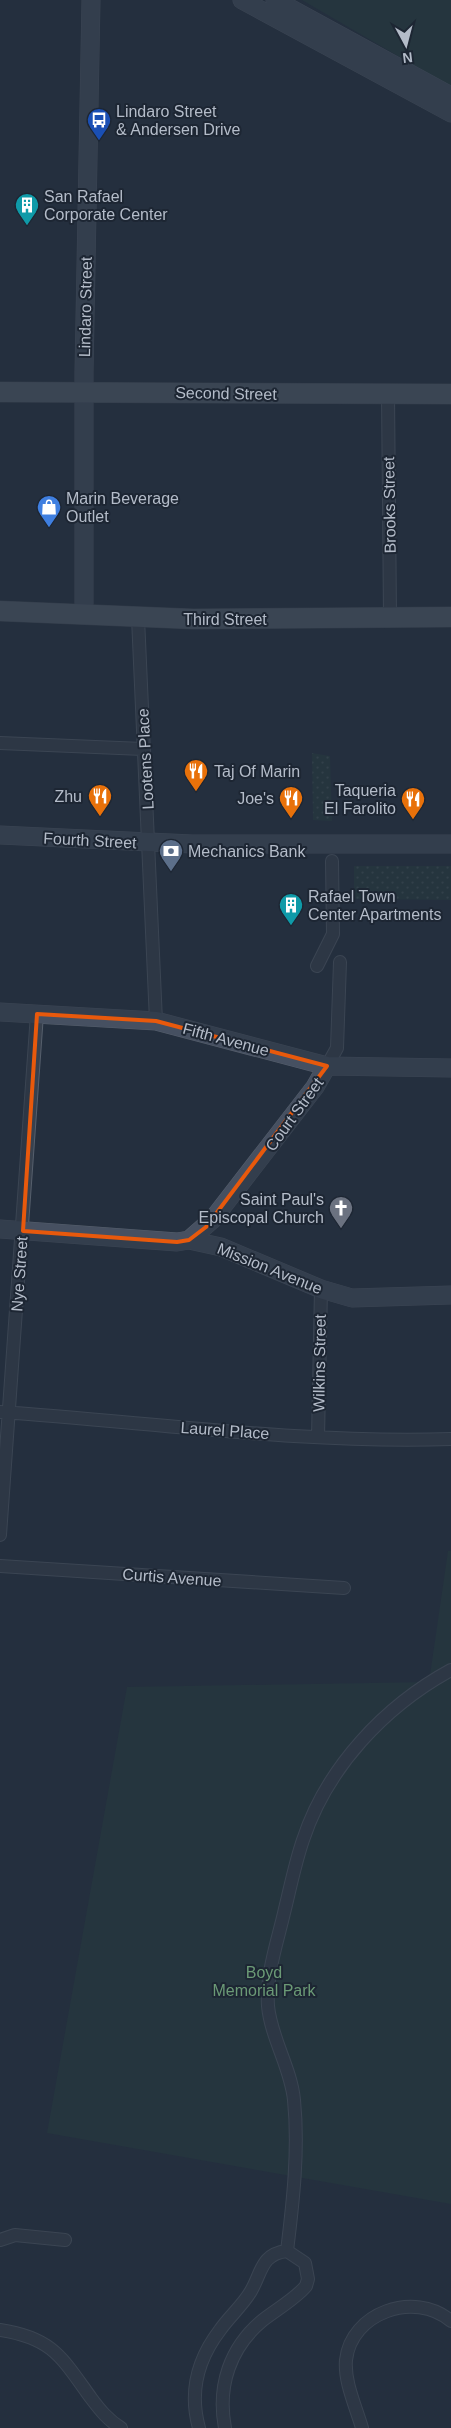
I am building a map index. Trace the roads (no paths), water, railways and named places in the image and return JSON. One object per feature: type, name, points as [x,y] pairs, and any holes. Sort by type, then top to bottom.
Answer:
[{"type":"main road","name":"Second Street","points":[[0,392],[451,394]]},
{"type":"main road","name":"Third Street","points":[[0,611],[138,618],[451,617]]},
{"type":"street","name":"Lindaro Street","points":[[84,614],[84,391],[91,0]]},
{"type":"street","points":[[242,0],[451,113]]},
{"type":"street","points":[[275,0],[451,96]]},
{"type":"street","name":"Brooks Street","points":[[388,394],[390,616]]},
{"type":"street","name":"Lootens Place","points":[[138,618],[156,1020]]},
{"type":"street","points":[[0,743],[143,749]]},
{"type":"street","name":"Fourth Street","points":[[0,835],[148,842],[451,844]]},
{"type":"street","points":[[317,966],[333,934],[332,861]]},
{"type":"street","name":"Court Street","points":[[189,1240],[213,1220],[315,1087],[337,1048],[340,962]]},
{"type":"street","name":"Fifth Avenue","points":[[0,1012],[156,1020],[327,1066],[451,1068]]},
{"type":"street","name":"Nye Street","points":[[0,1535],[4,1412],[23,1231],[37,1014]]},
{"type":"street","name":"Mission Avenue","points":[[0,1229],[177,1242],[189,1240],[221,1247],[321,1289],[352,1298],[451,1295]]},
{"type":"street","name":"Wilkins Street","points":[[318,1437],[321,1289]]},
{"type":"street","name":"Laurel Place","points":[[4,1412],[318,1437],[410,1441],[451,1440]]},
{"type":"street","name":"Curtis Avenue","points":[[0,1566],[344,1588]]},
{"type":"street","points":[[287,2251],[294,2177],[294,2100],[287,2068],[268,2007],[269,1974],[303,1840],[332,1780],[353,1752],[403,1701],[429,1682],[451,1670]]},
{"type":"street","points":[[0,2240],[15,2235],[65,2240]]},
{"type":"street","points":[[199,2428],[193,2399],[194,2386],[202,2360],[219,2330],[250,2292],[267,2259],[276,2252],[287,2251],[305,2263],[308,2279],[306,2286],[252,2330],[236,2350],[227,2371],[222,2394],[225,2428]]},
{"type":"street","points":[[362,2428],[346,2371],[347,2352],[356,2335],[385,2311],[401,2306],[420,2306],[434,2310],[451,2321]]},
{"type":"street","points":[[0,2330],[34,2338],[48,2345],[60,2355],[106,2417],[121,2428]]},
{"type":"place","name":"Lindaro Street & Andersen Drive","points":[[99,141]]},
{"type":"place","name":"San Rafael Corporate Center","points":[[27,226]]},
{"type":"place","name":"Marin Beverage Outlet","points":[[49,528]]},
{"type":"place","name":"Taj Of Marin","points":[[196,792]]},
{"type":"place","name":"Zhu","points":[[100,817]]},
{"type":"place","name":"Joe's","points":[[291,819]]},
{"type":"place","name":"Taqueria El Farolito","points":[[413,820]]},
{"type":"place","name":"Mechanics Bank","points":[[171,872]]},
{"type":"place","name":"Rafael Town Center Apartments","points":[[291,926]]},
{"type":"place","name":"Saint Paul's Episcopal Church","points":[[341,1229]]},
{"type":"park label","name":"Boyd Memorial Park","points":[[264,1981]]}]
